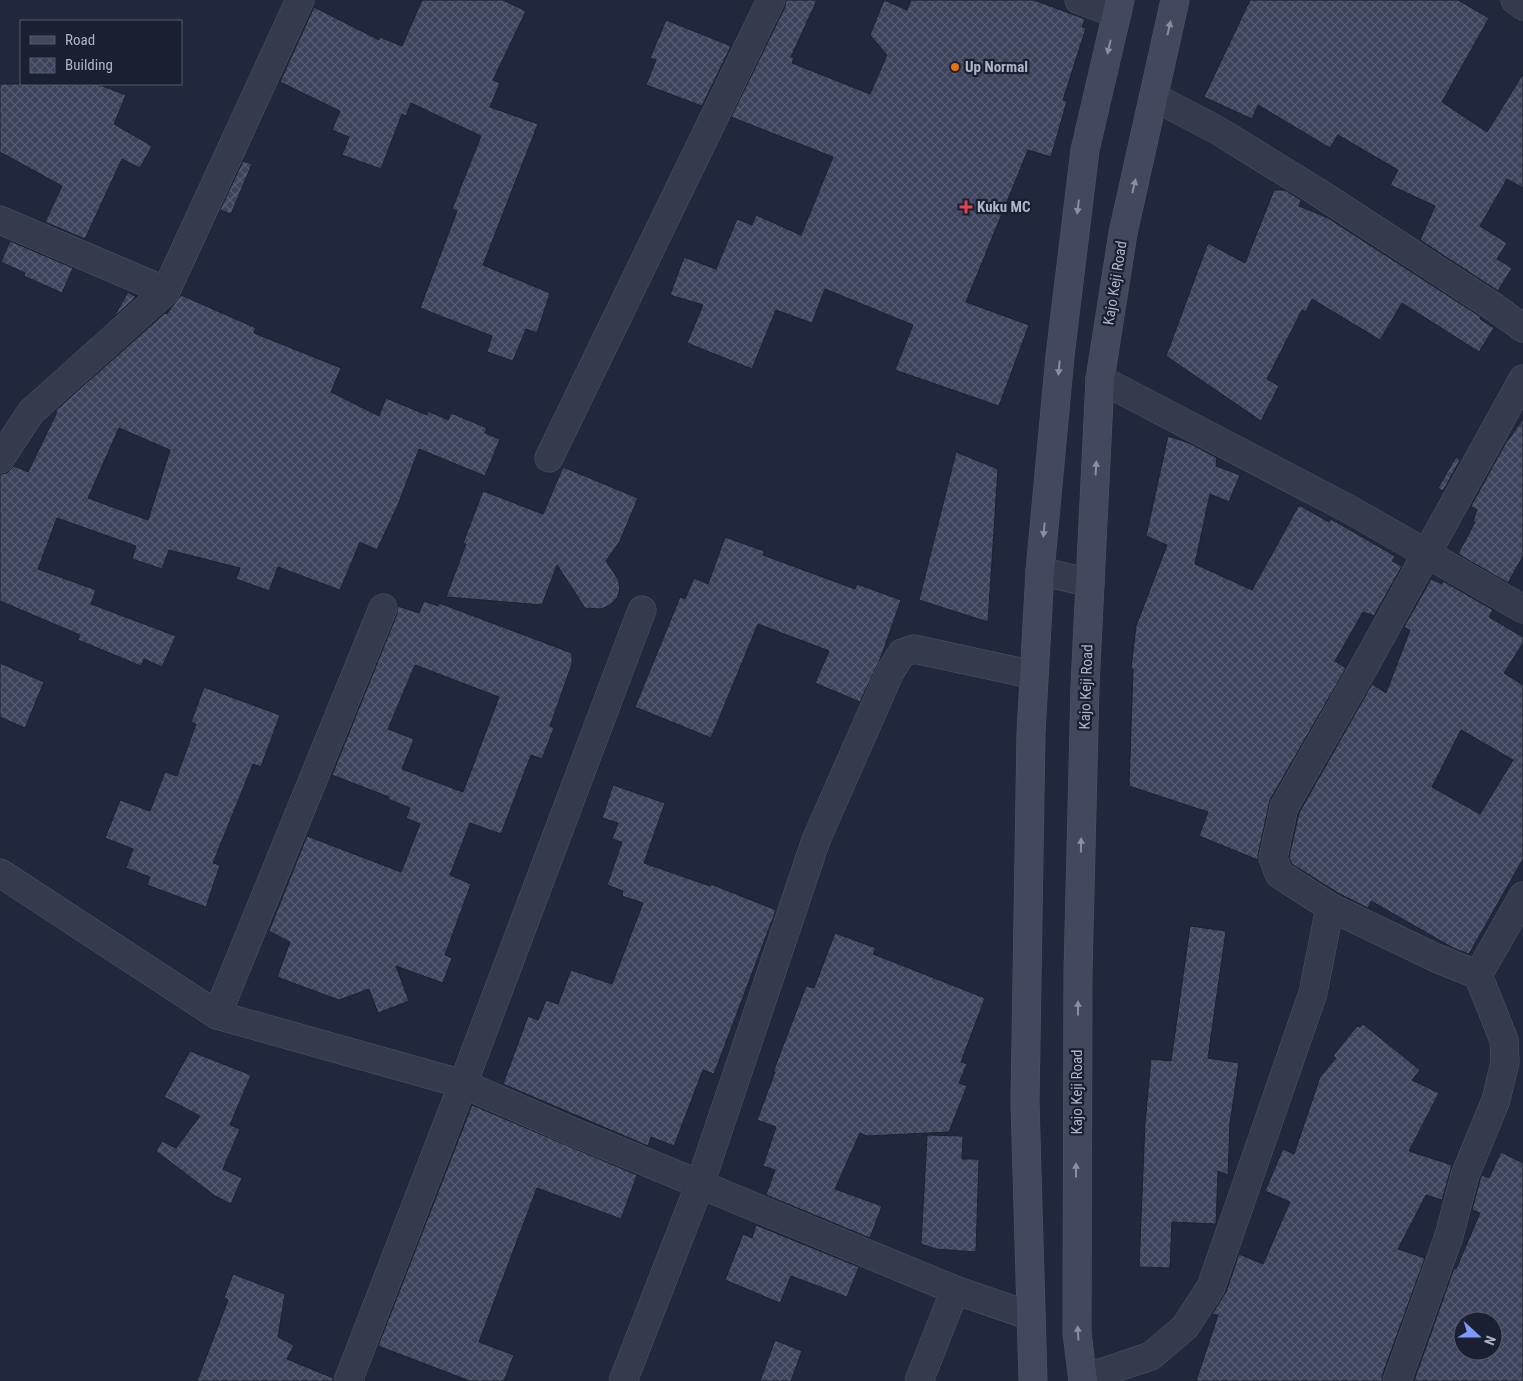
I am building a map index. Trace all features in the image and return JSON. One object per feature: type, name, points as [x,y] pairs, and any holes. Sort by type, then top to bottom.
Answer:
[{"type":"main road","name":"Kajo Keji Road","points":[[1083,1380],[1077,1334],[1078,983],[1085,686],[1100,379],[1123,234],[1175,0]]},
{"type":"main road","points":[[1033,1381],[1024,1102],[1031,734],[1040,571],[1060,356],[1085,150],[1118,7]]},
{"type":"street","points":[[0,459],[31,412],[166,291],[300,0]]},
{"type":"street","points":[[549,458],[771,0]]},
{"type":"street","points":[[1079,0],[1118,7]]},
{"type":"street","points":[[1516,0],[1523,6]]},
{"type":"street","points":[[1154,97],[1217,130],[1308,186],[1494,307],[1523,328]]},
{"type":"street","points":[[0,220],[166,291]]},
{"type":"street","points":[[1100,379],[1347,508],[1523,608]]},
{"type":"street","points":[[1398,1381],[1449,1236],[1465,1175],[1496,1100],[1505,1062],[1504,1040],[1478,975],[1436,958],[1330,907],[1279,874],[1273,858],[1284,806],[1428,553],[1523,379]]},
{"type":"street","points":[[1040,571],[1090,583]]},
{"type":"street","points":[[217,1015],[383,608]]},
{"type":"street","points":[[348,1381],[642,610]]},
{"type":"street","points":[[623,1381],[700,1184],[816,840],[890,672],[902,653],[914,649],[1034,675]]},
{"type":"street","points":[[0,872],[217,1015],[462,1084],[955,1290],[1031,1316]]},
{"type":"street","points":[[1478,975],[1523,896]]},
{"type":"street","points":[[1083,1380],[1151,1356],[1185,1327],[1211,1288],[1313,993],[1330,907]]},
{"type":"street","points":[[919,1381],[955,1290]]},
{"type":"building","points":[[422,0],[503,0],[526,11],[493,80],[500,83],[490,107],[538,124],[483,265],[550,293],[537,333],[526,329],[513,361],[487,352],[492,336],[420,308],[457,211],[452,209],[481,136],[411,103],[406,116],[402,114],[381,169],[342,155],[349,137],[332,130],[340,111],[280,82],[314,7],[379,40],[380,37],[402,46]]},
{"type":"building","points":[[786,0],[817,0],[791,57],[794,58],[792,63],[870,94],[887,55],[870,35],[884,0],[907,10],[911,0],[1034,0],[1085,19],[1082,27],[1086,28],[1063,100],[1067,101],[1051,157],[1028,150],[966,302],[1029,325],[999,406],[895,370],[913,325],[825,289],[812,323],[776,310],[752,369],[687,343],[703,305],[670,295],[684,257],[716,269],[737,219],[752,225],[756,215],[801,235],[833,157],[731,117],[785,7]]},
{"type":"building","points":[[1250,0],[1458,0],[1489,18],[1442,102],[1487,132],[1523,74],[1523,188],[1507,179],[1480,226],[1507,243],[1497,259],[1512,268],[1498,291],[1420,240],[1435,206],[1390,185],[1398,170],[1338,135],[1330,148],[1258,105],[1252,119],[1204,97]]},
{"type":"building","points":[[666,20],[731,46],[702,106],[646,85],[656,60],[650,58]]},
{"type":"building","points":[[0,84],[100,85],[126,95],[114,124],[152,146],[140,168],[122,159],[85,239],[45,222],[62,186],[0,152]]},
{"type":"building","points":[[243,161],[252,164],[231,214],[220,210]]},
{"type":"building","points":[[1274,190],[1285,190],[1301,200],[1299,206],[1328,218],[1481,317],[1480,319],[1494,328],[1479,352],[1402,303],[1380,340],[1312,299],[1306,312],[1302,310],[1267,379],[1279,386],[1261,421],[1166,356],[1208,243],[1245,263]]},
{"type":"building","points":[[10,241],[73,268],[62,293],[24,276],[25,273],[1,262]]},
{"type":"building","points":[[128,292],[136,297],[114,317]]},
{"type":"building","points":[[181,295],[256,328],[254,333],[341,368],[331,392],[379,416],[386,398],[427,415],[428,411],[448,420],[451,413],[487,428],[485,433],[500,439],[485,476],[419,449],[398,505],[377,550],[360,542],[340,590],[278,567],[269,591],[236,579],[240,568],[169,550],[162,569],[132,559],[136,546],[57,518],[38,569],[96,590],[91,604],[176,636],[162,667],[144,659],[141,666],[78,640],[80,635],[0,601],[0,474],[7,473],[14,466],[28,472],[57,412],[55,411],[165,313],[167,314]],"holes":[[[119,428],[170,450],[148,520],[88,498]]]},
{"type":"building","points":[[1523,419],[1523,556],[1508,583],[1458,554],[1475,522],[1473,521],[1477,510],[1471,506],[1504,446]]},
{"type":"building","points":[[1168,436],[1189,443],[1217,458],[1216,466],[1240,475],[1229,502],[1210,494],[1195,564],[1252,590],[1299,505],[1329,522],[1331,519],[1395,556],[1392,561],[1402,566],[1374,616],[1363,612],[1335,661],[1346,668],[1270,800],[1258,860],[1199,836],[1208,812],[1129,786],[1133,669],[1131,668],[1136,626],[1167,545],[1146,536]]},
{"type":"building","points":[[956,452],[998,469],[988,622],[919,600]]},
{"type":"building","points":[[1456,457],[1460,460],[1443,491],[1438,488]]},
{"type":"building","points":[[563,467],[638,498],[620,541],[606,561],[618,579],[620,588],[617,598],[610,605],[601,609],[585,608],[557,565],[542,605],[446,597],[466,544],[463,543],[483,491],[543,514]]},
{"type":"building","points":[[725,537],[764,551],[763,555],[855,589],[857,584],[901,600],[881,657],[860,702],[815,683],[829,651],[758,624],[711,738],[635,707],[680,597],[685,599],[694,578],[708,584]]},
{"type":"building","points":[[1431,579],[1442,584],[1443,581],[1493,610],[1489,617],[1523,637],[1523,643],[1504,673],[1523,685],[1523,859],[1469,954],[1455,949],[1371,901],[1368,908],[1338,893],[1292,864],[1289,857],[1299,813],[1372,684],[1386,693],[1410,630],[1404,627]],"holes":[[[1461,730],[1513,760],[1480,814],[1432,787]]]},
{"type":"building","points":[[424,601],[438,606],[439,603],[572,653],[572,664],[550,726],[554,728],[542,759],[531,755],[501,834],[470,823],[450,875],[471,884],[445,955],[452,958],[443,983],[396,966],[409,1001],[378,1013],[369,989],[339,1000],[277,977],[290,942],[269,931],[307,836],[401,872],[420,824],[406,818],[410,808],[388,799],[389,797],[332,775],[397,614],[398,606],[419,613]],"holes":[[[415,665],[499,697],[463,792],[402,769],[414,739],[388,729]]]},
{"type":"building","points":[[0,663],[44,682],[25,728],[0,717]]},
{"type":"building","points":[[204,687],[280,715],[261,767],[253,764],[213,863],[220,865],[206,907],[147,885],[150,877],[126,868],[133,849],[105,838],[120,800],[150,811],[165,772],[177,776],[196,724],[191,722]]},
{"type":"building","points":[[613,785],[665,803],[644,863],[710,886],[711,884],[776,910],[714,1074],[703,1070],[674,1146],[651,1137],[648,1146],[503,1084],[528,1016],[538,1020],[546,1000],[558,1004],[571,970],[612,984],[643,903],[622,896],[623,891],[607,885],[622,842],[612,839],[618,823],[602,818]]},
{"type":"building","points":[[1190,926],[1226,931],[1208,1058],[1239,1063],[1230,1123],[1228,1175],[1218,1171],[1216,1224],[1172,1222],[1170,1268],[1139,1267],[1145,1123],[1151,1059],[1171,1061]]},
{"type":"building","points":[[835,933],[876,948],[873,954],[985,998],[961,1062],[967,1064],[959,1083],[967,1086],[949,1132],[867,1136],[860,1133],[835,1189],[882,1206],[870,1238],[766,1195],[775,1170],[763,1166],[776,1127],[757,1120],[806,986],[814,988]]},
{"type":"building","points":[[1363,1024],[1420,1070],[1412,1080],[1439,1093],[1409,1151],[1452,1165],[1442,1200],[1426,1195],[1398,1249],[1425,1258],[1382,1376],[1382,1381],[1196,1381],[1218,1315],[1212,1314],[1226,1292],[1239,1254],[1263,1264],[1290,1202],[1265,1191],[1283,1149],[1294,1154],[1320,1077],[1336,1058],[1333,1056],[1357,1026],[1360,1027]]},
{"type":"building","points":[[190,1051],[251,1075],[230,1125],[240,1129],[223,1169],[242,1178],[231,1204],[215,1196],[156,1151],[162,1141],[176,1148],[200,1116],[164,1097]]},
{"type":"building","points":[[472,1105],[637,1175],[621,1219],[537,1188],[479,1342],[514,1355],[504,1381],[470,1381],[378,1346]]},
{"type":"building","points":[[927,1135],[963,1136],[962,1159],[979,1159],[976,1252],[936,1249],[921,1244]]},
{"type":"building","points":[[1501,1152],[1523,1163],[1523,1381],[1414,1381],[1454,1268],[1456,1269],[1480,1213],[1472,1210],[1482,1175],[1489,1178]]},
{"type":"building","points":[[756,1225],[859,1267],[847,1297],[791,1276],[780,1303],[725,1280],[743,1234],[752,1238]]},
{"type":"building","points":[[233,1274],[285,1294],[278,1337],[294,1345],[287,1359],[333,1378],[333,1381],[197,1381],[228,1300],[224,1298]]},
{"type":"building","points":[[775,1340],[802,1351],[791,1381],[760,1381]]},
{"type":"place","name":"Up Normal","points":[[955,67]]},
{"type":"place","name":"Kuku MC","points":[[966,207]]}]
